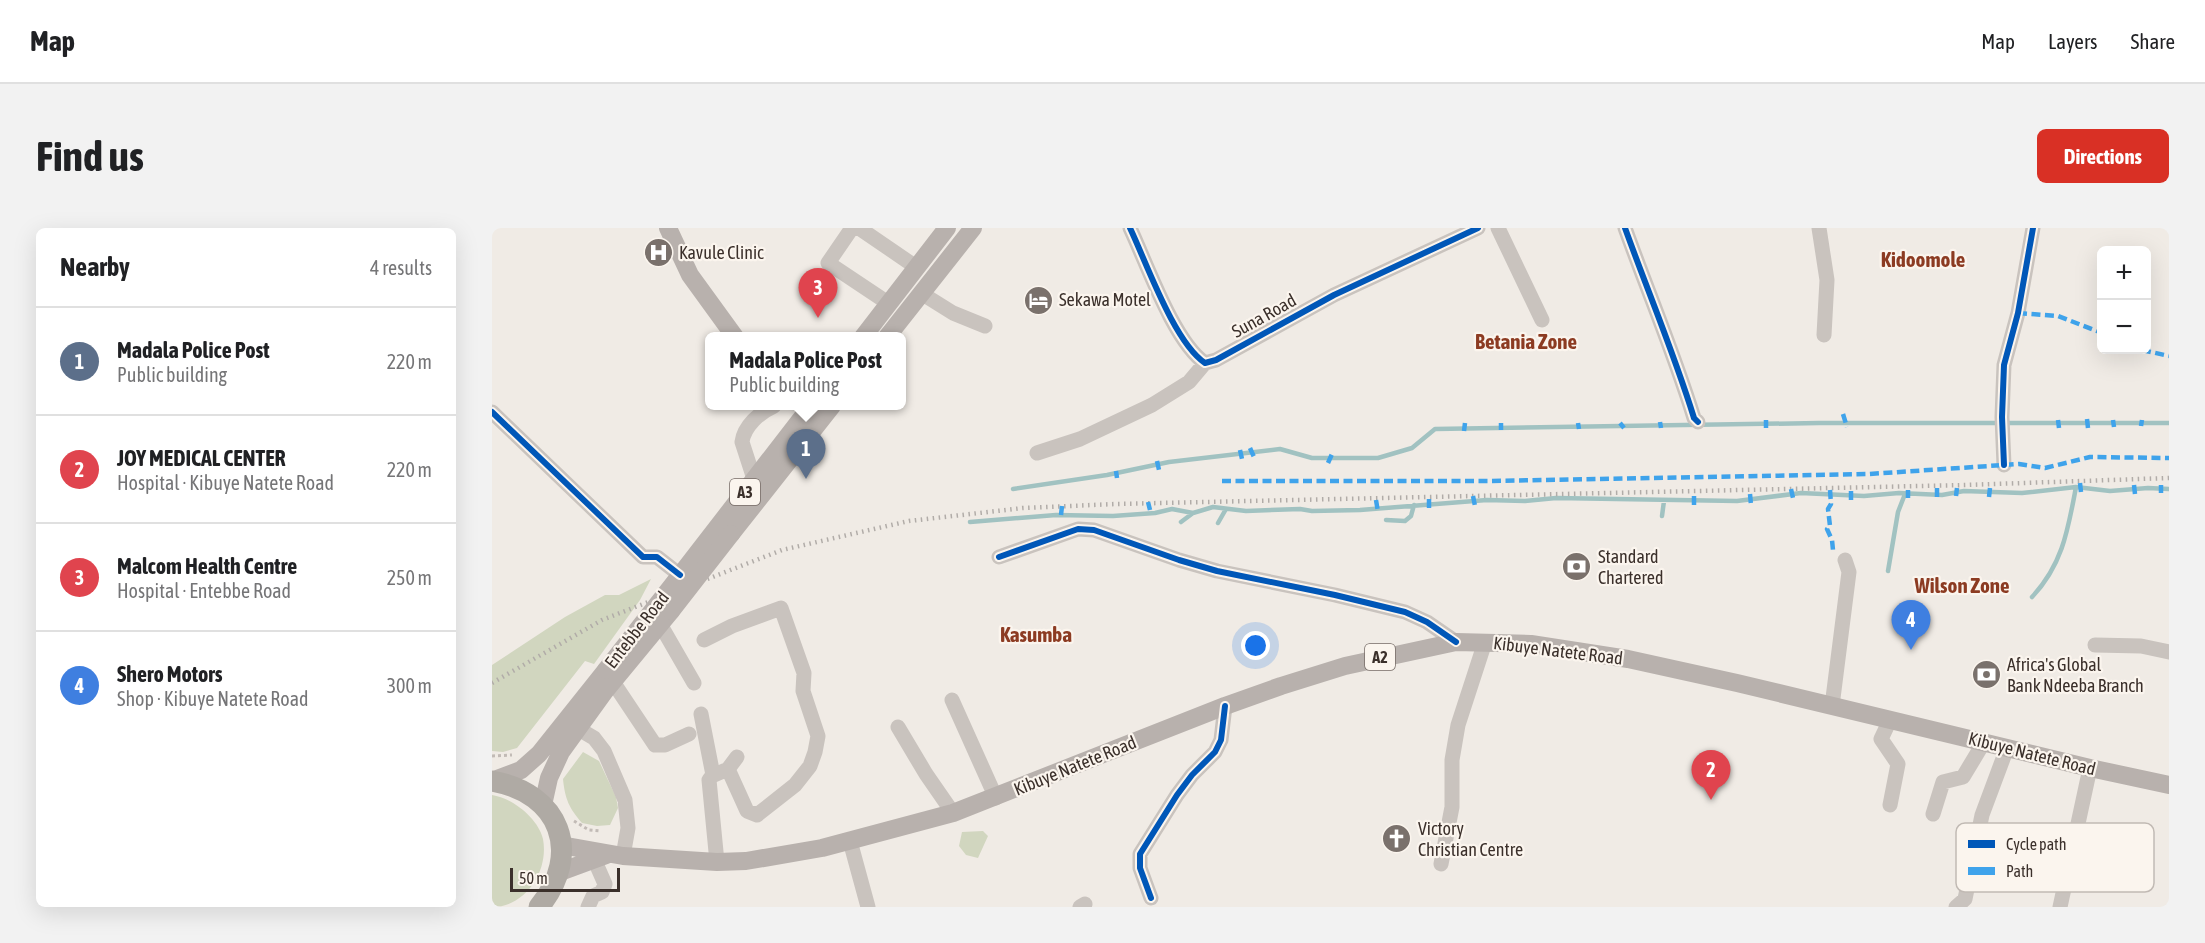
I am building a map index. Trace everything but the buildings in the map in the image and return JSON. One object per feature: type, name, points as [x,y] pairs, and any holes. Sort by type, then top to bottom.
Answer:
[{"type":"highway","points":[[492,781],[511,784],[528,792],[543,805],[558,830],[561,845],[560,872],[551,891],[539,907]]},
{"type":"main road","points":[[668,228],[690,275],[732,332]]},
{"type":"main road","points":[[866,332],[947,228]]},
{"type":"main road","points":[[890,332],[973,228]]},
{"type":"main road","name":"Entebbe Road","points":[[543,805],[547,759],[679,576],[806,410]]},
{"type":"main road","name":"Entebbe Road","points":[[492,781],[547,759],[577,728],[609,676],[666,617],[828,410]]},
{"type":"main road","name":"Kibuye Natete Road","points":[[608,857],[717,862],[746,861],[850,841],[953,813],[996,798],[1225,706],[1345,666],[1456,642],[1531,644],[1628,659],[2169,785]]},
{"type":"main road","name":"A2","points":[[561,845],[608,857]]},
{"type":"main road","name":"A2","points":[[560,872],[608,857]]},
{"type":"street","points":[[852,228],[828,262],[888,303]]},
{"type":"street","points":[[859,228],[916,267]]},
{"type":"street","points":[[1036,453],[1097,432],[1152,405],[1189,382],[1205,363],[1196,357],[1176,328],[1130,228]]},
{"type":"street","name":"Suna Road","points":[[1205,363],[1221,357],[1334,295],[1478,228]]},
{"type":"street","points":[[1498,228],[1542,320]]},
{"type":"street","points":[[1625,228],[1676,360],[1694,418],[1698,422]]},
{"type":"street","points":[[1819,228],[1827,280],[1824,335]]},
{"type":"street","points":[[2004,465],[2002,417],[2004,365],[2018,313],[2033,228]]},
{"type":"street","points":[[921,293],[953,313],[985,326]]},
{"type":"street","points":[[754,479],[742,442],[760,413],[765,410]]},
{"type":"street","points":[[492,412],[643,557],[657,557],[679,576]]},
{"type":"street","points":[[999,557],[1078,529],[1094,530],[1217,571],[1406,612],[1427,622],[1456,642]]},
{"type":"street","points":[[1832,706],[1849,572],[1845,560]]},
{"type":"street","points":[[701,714],[747,811],[757,815],[795,785],[810,766],[818,736],[803,691],[804,673],[781,608],[732,626],[704,640]]},
{"type":"street","points":[[666,617],[694,683]]},
{"type":"street","points":[[1441,864],[1452,807],[1452,760],[1458,725],[1485,642]]},
{"type":"street","points":[[2095,645],[2141,646],[2169,652]]},
{"type":"street","points":[[609,676],[656,745],[664,745],[689,734]]},
{"type":"street","points":[[952,700],[996,798]]},
{"type":"street","points":[[1151,898],[1140,868],[1140,854],[1177,795],[1192,775],[1215,752],[1221,740],[1225,706]]},
{"type":"street","points":[[1890,720],[1881,739],[1898,764],[1890,805]]},
{"type":"street","points":[[898,727],[953,813]]},
{"type":"street","points":[[577,728],[594,738],[604,751],[625,800],[628,828],[608,857],[602,892],[592,896],[588,907]]},
{"type":"street","points":[[1934,814],[1943,782],[1963,777],[1984,742]]},
{"type":"street","points":[[1980,823],[2007,748]]},
{"type":"street","points":[[717,862],[708,784],[726,767]]},
{"type":"street","points":[[2078,823],[2090,768]]},
{"type":"street","points":[[850,841],[868,907]]},
{"type":"street","points":[[1956,907],[1965,899],[1966,892]]},
{"type":"street","points":[[2060,907],[2063,892]]},
{"type":"path","points":[[574,821],[589,830],[600,831]]},
{"type":"green space","points":[[651,579],[640,600],[594,664],[585,661],[517,748],[503,752],[492,751],[492,665],[565,617],[605,595],[619,595]]},
{"type":"green space","points":[[583,752],[599,761],[616,797],[618,808],[610,825],[597,826],[582,823],[566,798],[563,779]]},
{"type":"green space","points":[[492,795],[508,800],[530,817],[540,831],[544,851],[538,875],[525,894],[515,901],[492,907]]},
{"type":"green space","points":[[983,831],[988,836],[978,858],[966,855],[959,846],[962,832]]},
{"type":"waterway","points":[[1013,489],[1107,475],[1169,462],[1280,449],[1312,458],[1378,458],[1412,448],[1435,429],[1819,423],[2169,423]]},
{"type":"waterway","points":[[1181,522],[1193,513],[1213,507],[1246,511],[1300,509],[1312,511],[1556,498],[1737,501],[1801,493],[1864,496],[1899,493],[1942,495],[1964,491],[2022,493],[2076,487],[2110,491],[2169,489]]},
{"type":"waterway","points":[[2032,597],[2051,572],[2063,545],[2076,487]]},
{"type":"waterway","points":[[1888,571],[1898,512],[1905,494]]},
{"type":"waterway","points":[[1662,516],[1664,501]]},
{"type":"waterway","points":[[1386,520],[1405,521],[1411,516],[1414,505]]},
{"type":"waterway","points":[[970,522],[1056,515],[1113,516],[1155,513],[1172,509],[1193,513]]},
{"type":"waterway","points":[[1218,523],[1226,509]]},
{"type":"railway","points":[[492,683],[602,620],[782,550],[909,521],[1023,508],[1115,504],[1965,485],[2169,478]]},
{"type":"marked path","points":[[2018,313],[2058,316],[2097,331]]},
{"type":"marked path","points":[[2151,352],[2169,356]]},
{"type":"marked path","points":[[1843,414],[1847,427]]},
{"type":"marked path","points":[[2087,419],[2088,428]]},
{"type":"marked path","points":[[1766,420],[1766,428]]},
{"type":"marked path","points":[[2058,420],[2059,428]]},
{"type":"marked path","points":[[2113,420],[2114,427]]},
{"type":"marked path","points":[[2141,426],[2142,420]]},
{"type":"marked path","points":[[1660,422],[1661,428]]},
{"type":"marked path","points":[[1464,431],[1465,423]]},
{"type":"marked path","points":[[1501,423],[1501,430]]},
{"type":"marked path","points":[[1578,423],[1579,429]]},
{"type":"marked path","points":[[1620,423],[1624,428]]},
{"type":"marked path","points":[[1250,448],[1254,457]]},
{"type":"marked path","points":[[1240,450],[1242,459]]},
{"type":"marked path","points":[[1328,463],[1332,454]]},
{"type":"marked path","points":[[1222,481],[1488,481],[1869,474],[2019,464],[2045,468],[2090,457],[2169,458]]},
{"type":"marked path","points":[[1157,461],[1159,470]]},
{"type":"marked path","points":[[1116,471],[1117,478]]},
{"type":"marked path","points":[[2080,483],[2081,492]]},
{"type":"marked path","points":[[2134,485],[2135,494]]},
{"type":"marked path","points":[[2161,485],[2161,493]]},
{"type":"marked path","points":[[1937,488],[1937,499]]},
{"type":"marked path","points":[[1956,496],[1957,488]]},
{"type":"marked path","points":[[1989,497],[1990,488]]},
{"type":"marked path","points":[[1791,489],[1793,498]]},
{"type":"marked path","points":[[1830,490],[1831,504],[1828,509],[1830,526],[1827,529],[1833,550]]},
{"type":"marked path","points":[[1851,490],[1851,500]]},
{"type":"marked path","points":[[1908,490],[1908,498]]},
{"type":"marked path","points":[[1694,494],[1694,505]]},
{"type":"marked path","points":[[1750,494],[1751,505]]},
{"type":"marked path","points":[[1473,496],[1475,506]]},
{"type":"marked path","points":[[1429,499],[1429,509]]},
{"type":"marked path","points":[[1376,500],[1378,512]]},
{"type":"marked path","points":[[1148,502],[1150,510]]},
{"type":"marked path","points":[[1061,515],[1062,506]]},
{"type":"cycle path","points":[[1130,228],[1172,321],[1194,353],[1205,363],[1216,360],[1334,295],[1478,228]]},
{"type":"cycle path","points":[[1625,228],[1694,418],[1698,422]]},
{"type":"cycle path","points":[[2004,465],[2002,417],[2004,365],[2018,313],[2033,228]]},
{"type":"cycle path","points":[[492,412],[643,557],[657,557],[680,575]]},
{"type":"cycle path","points":[[999,557],[1078,529],[1094,530],[1217,571],[1405,612],[1427,622],[1456,642]]},
{"type":"cycle path","points":[[1151,898],[1140,868],[1140,854],[1177,795],[1192,775],[1215,752],[1221,740],[1225,706]]},
{"type":"place","name":"Kavule Clinic","points":[[658,253]]},
{"type":"place","name":"Sekawa Motel","points":[[1038,300]]},
{"type":"place","name":"Malcom Health Centre","points":[[818,318]]},
{"type":"place","name":"Madala Police Post","points":[[806,479]]},
{"type":"place","name":"Standard Chartered","points":[[1577,567]]},
{"type":"place","name":"Shero Motors","points":[[1911,650]]},
{"type":"place","name":"Africa's Global Bank Ndeeba Branch","points":[[1986,675]]},
{"type":"place","name":"JOY MEDICAL CENTER","points":[[1711,800]]},
{"type":"place","name":"Victory Christian Centre","points":[[1397,839]]},
{"type":"district","name":"Kidoomole","points":[[1923,260]]},
{"type":"district","name":"Betania Zone","points":[[1526,342]]},
{"type":"district","name":"Wilson Zone","points":[[1962,586]]},
{"type":"district","name":"Kasumba","points":[[1036,635]]}]
